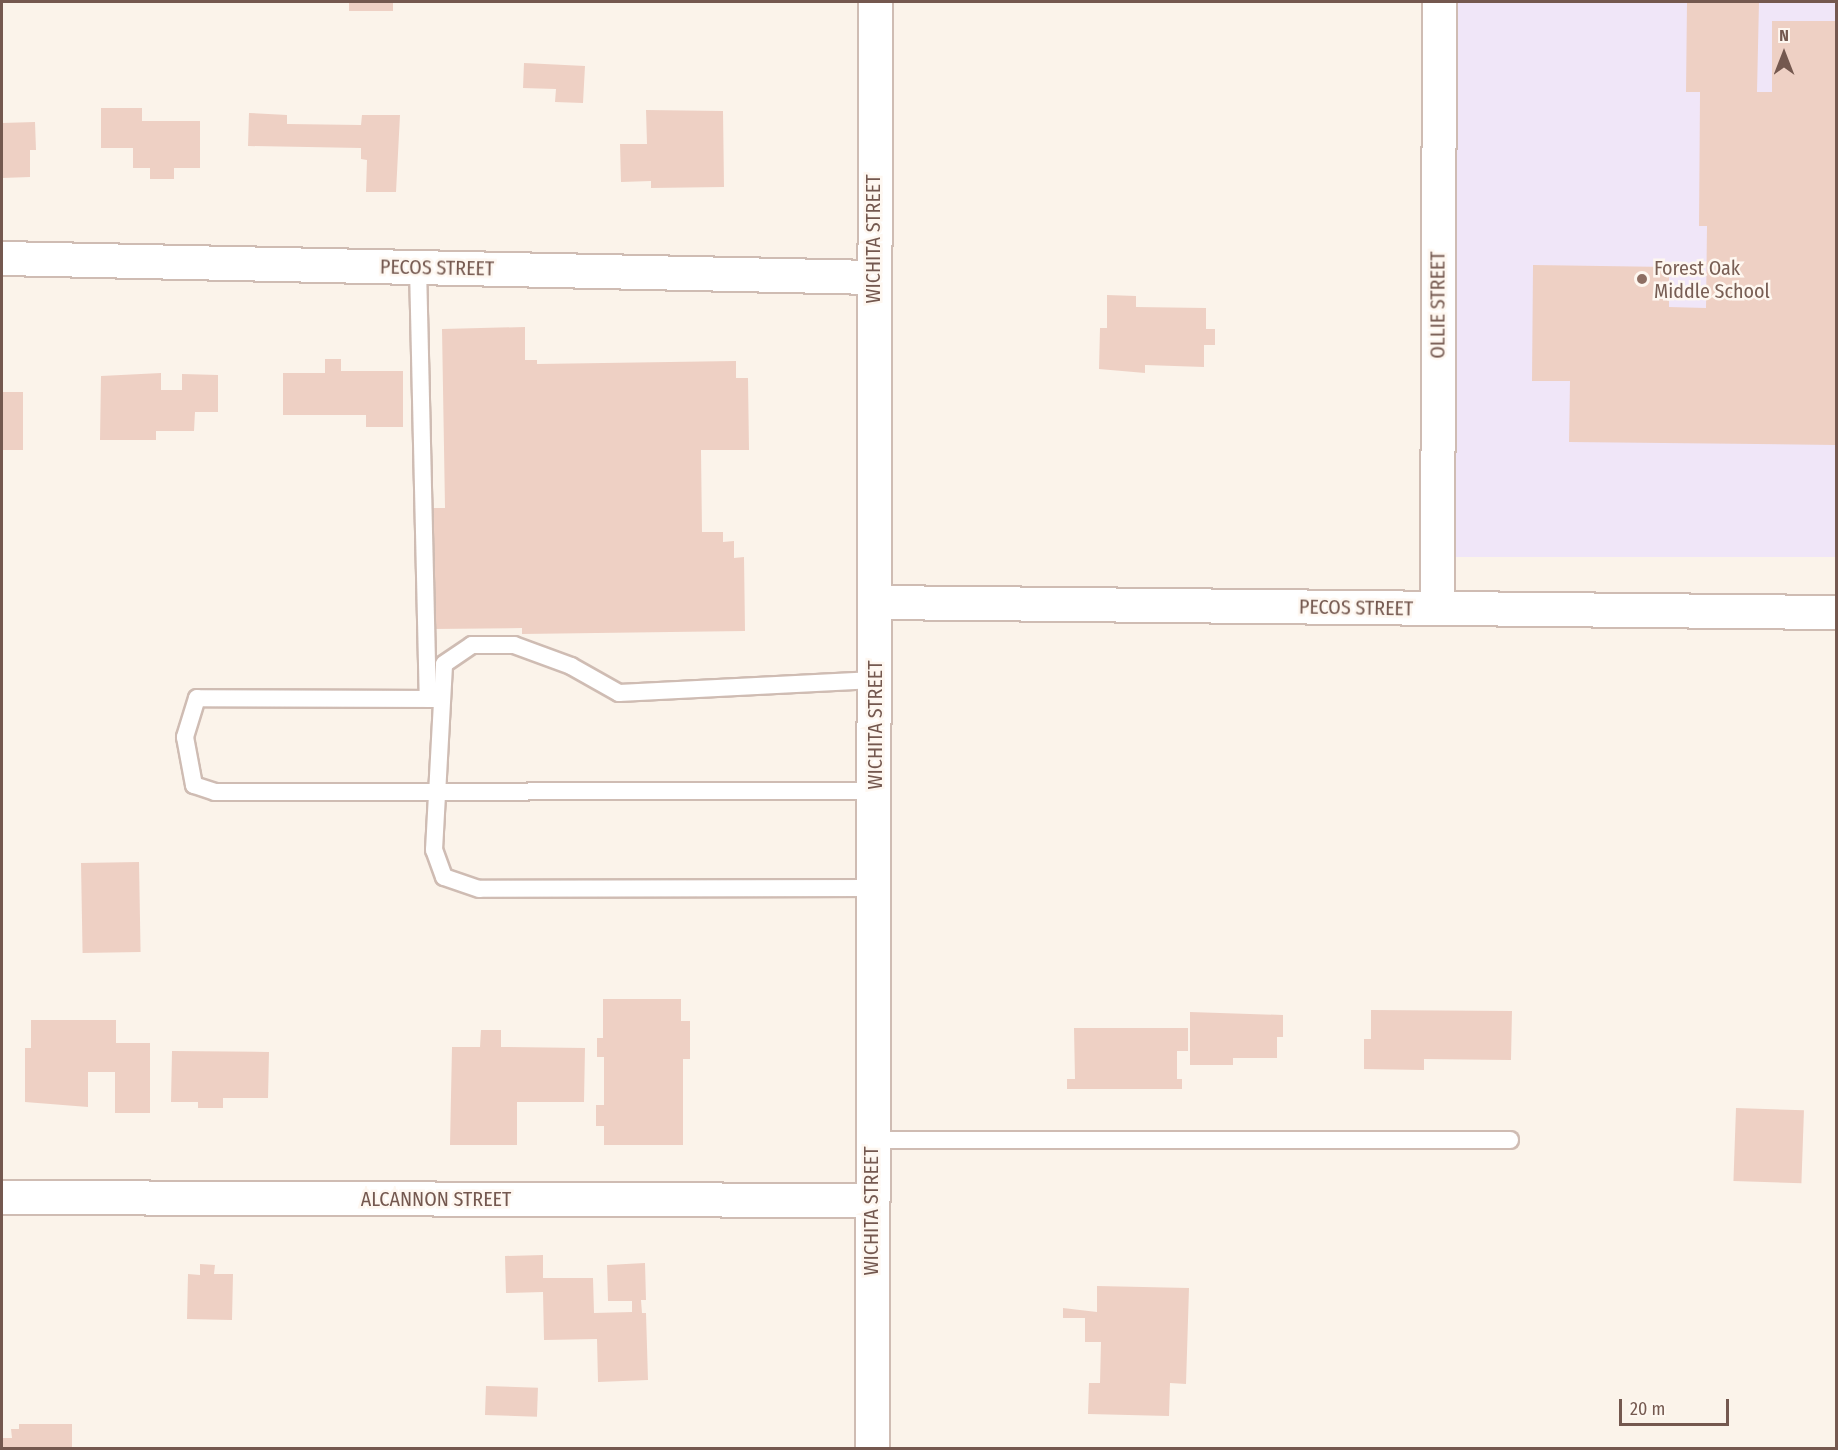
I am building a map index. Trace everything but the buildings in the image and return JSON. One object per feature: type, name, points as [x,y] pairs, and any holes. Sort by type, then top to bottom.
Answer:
[{"type":"street","name":"WICHITA STREET","points":[[872,1449],[871,1200],[876,602],[873,277],[875,2]]},
{"type":"street","name":"OLLIE STREET","points":[[1437,609],[1439,2]]},
{"type":"street","name":"PECOS STREET","points":[[2,258],[873,277]]},
{"type":"street","name":"PECOS STREET","points":[[876,602],[1836,612]]},
{"type":"street","name":"ALCANNON STREET","points":[[2,1197],[871,1200]]},
{"type":"lane","points":[[418,267],[435,699],[437,791],[434,850],[444,878],[479,889],[874,888]]},
{"type":"lane","points":[[435,699],[444,664],[472,645],[514,645],[571,666],[619,693],[875,680]]},
{"type":"lane","points":[[435,699],[197,698],[185,737],[194,785],[215,792],[874,791]]},
{"type":"lane","points":[[872,1140],[1510,1140]]},
{"type":"shaded area","name":"Forest Oak Middle School","points":[[1450,2],[1836,2],[1836,557],[1450,557]]},
{"type":"place","name":"Forest Oak Middle School","points":[[1642,279]]}]
